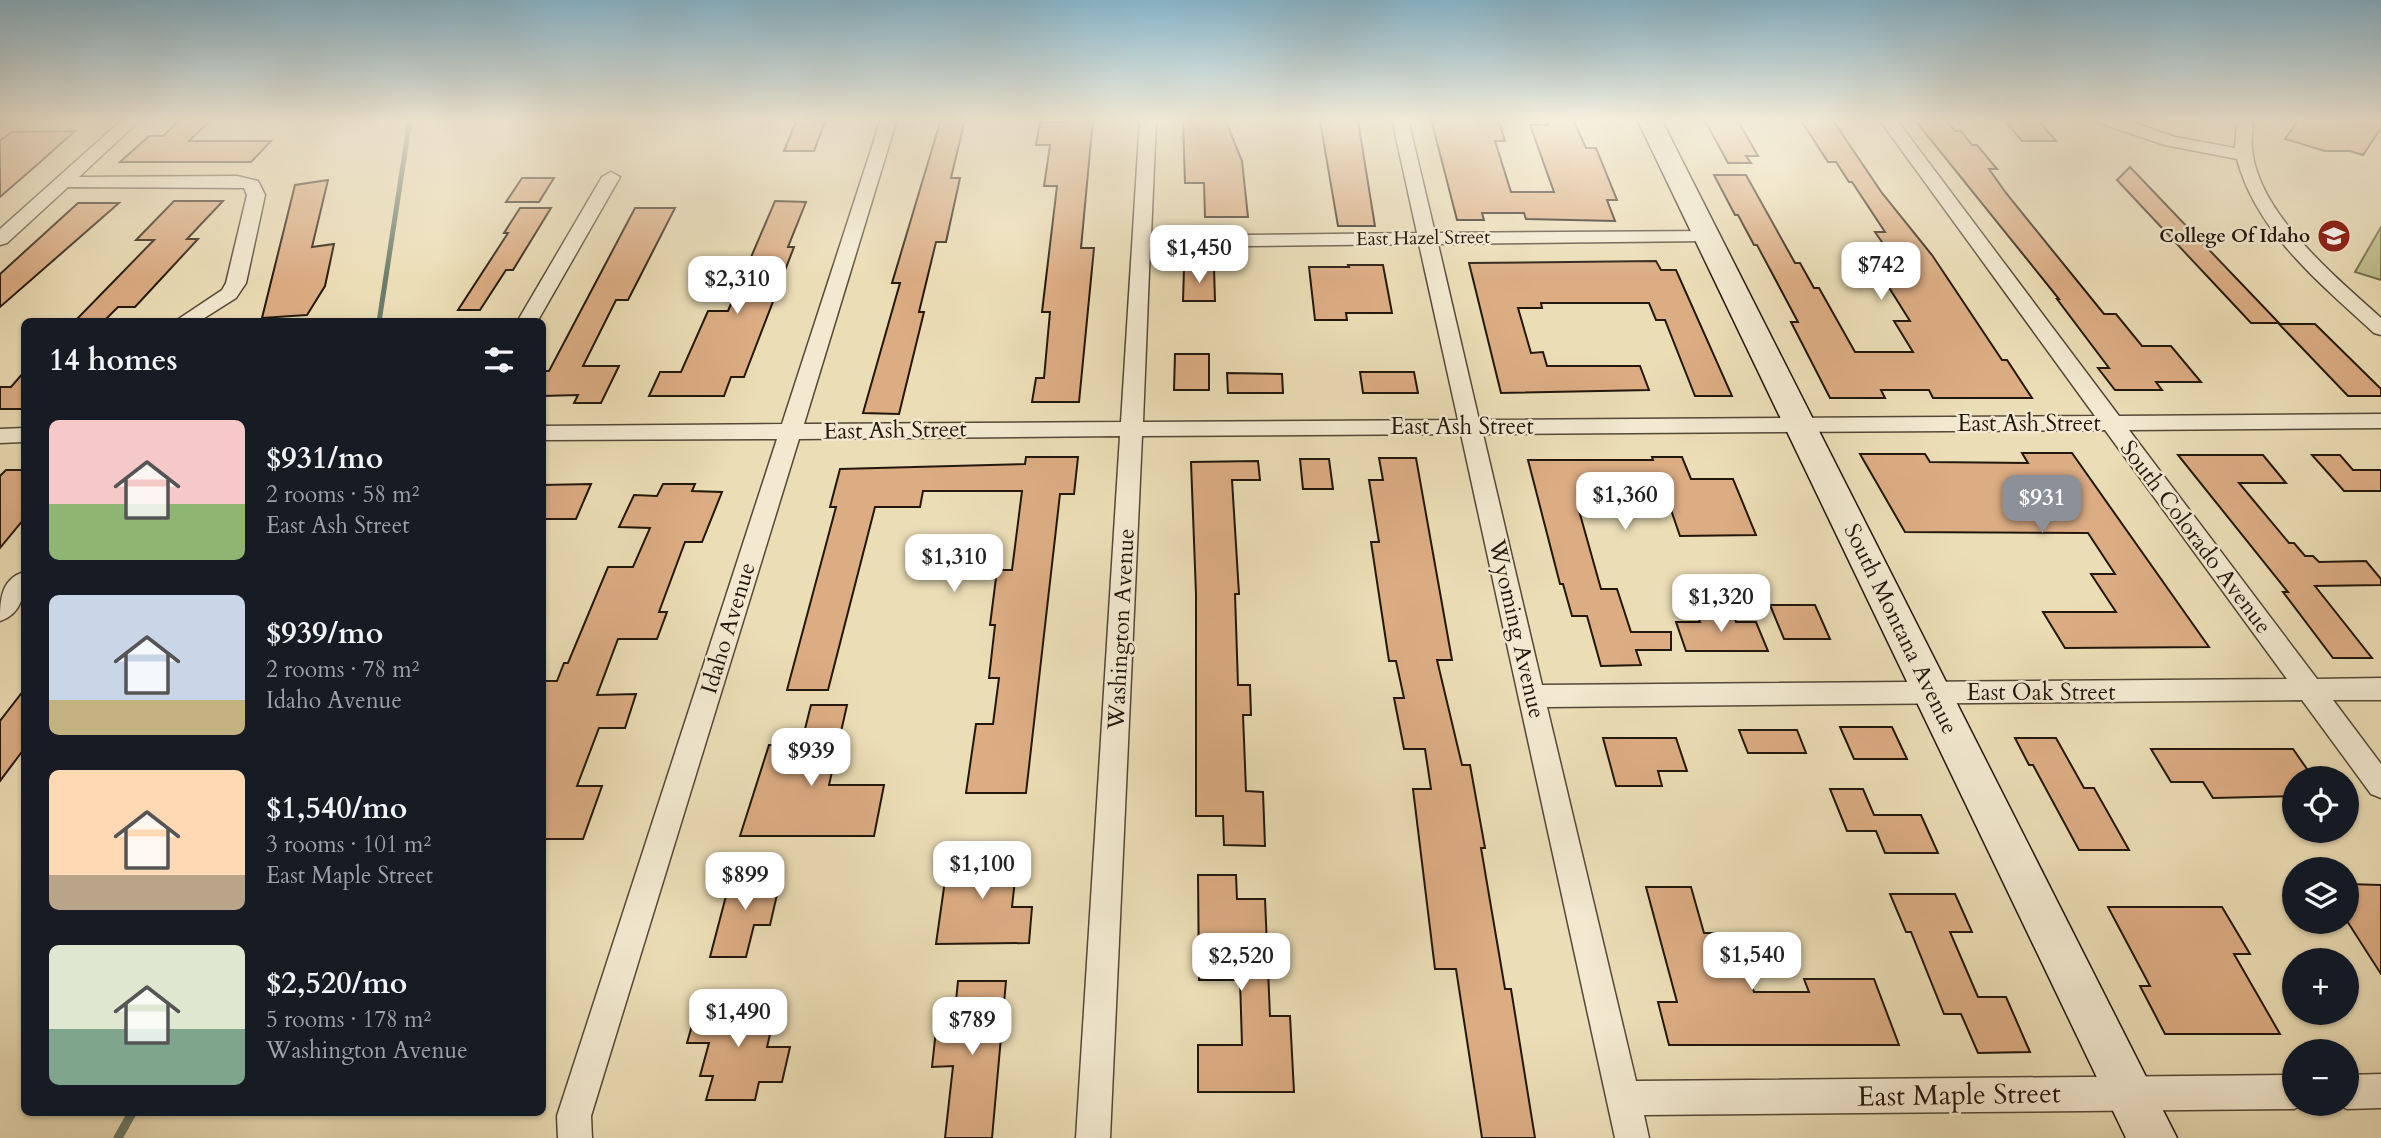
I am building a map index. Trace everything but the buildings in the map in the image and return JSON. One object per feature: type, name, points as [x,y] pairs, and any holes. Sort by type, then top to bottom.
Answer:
[{"type":"street","points":[[0,239],[75,172]]},
{"type":"street","name":"Idaho Avenue","points":[[575,1138],[574,1116],[872,172]]},
{"type":"street","name":"Washington Avenue","points":[[1093,1138],[1145,172]]},
{"type":"street","name":"Wyoming Avenue","points":[[1411,172],[1632,1138]]},
{"type":"street","name":"South Montana Avenue","points":[[1675,172],[2152,1138]]},
{"type":"street","name":"South Colorado Avenue","points":[[1926,172],[2381,786]]},
{"type":"street","points":[[2251,172],[2273,218],[2300,253],[2381,328]]},
{"type":"street","points":[[529,318],[611,177]]},
{"type":"street","points":[[64,182],[237,181],[253,185],[256,195],[236,282],[229,294],[190,318]]},
{"type":"street","name":"East Hazel Street","points":[[1140,242],[1707,235]]},
{"type":"street","name":"East Ash Street","points":[[546,433],[2381,421]]},
{"type":"street","points":[[0,436],[21,435]]},
{"type":"street","points":[[0,611],[21,585]]},
{"type":"street","name":"East Oak Street","points":[[1533,696],[2381,689]]},
{"type":"street","points":[[2359,1092],[2381,1091]]},
{"type":"street","name":"East Maple Street","points":[[1623,1098],[2282,1092]]},
{"type":"green space","points":[[2381,227],[2381,280],[2355,272]]},
{"type":"waterway","points":[[380,318],[402,172]]},
{"type":"waterway","points":[[118,1138],[130,1116]]},
{"type":"place","name":"College Of Idaho","points":[[2334,236]]}]
